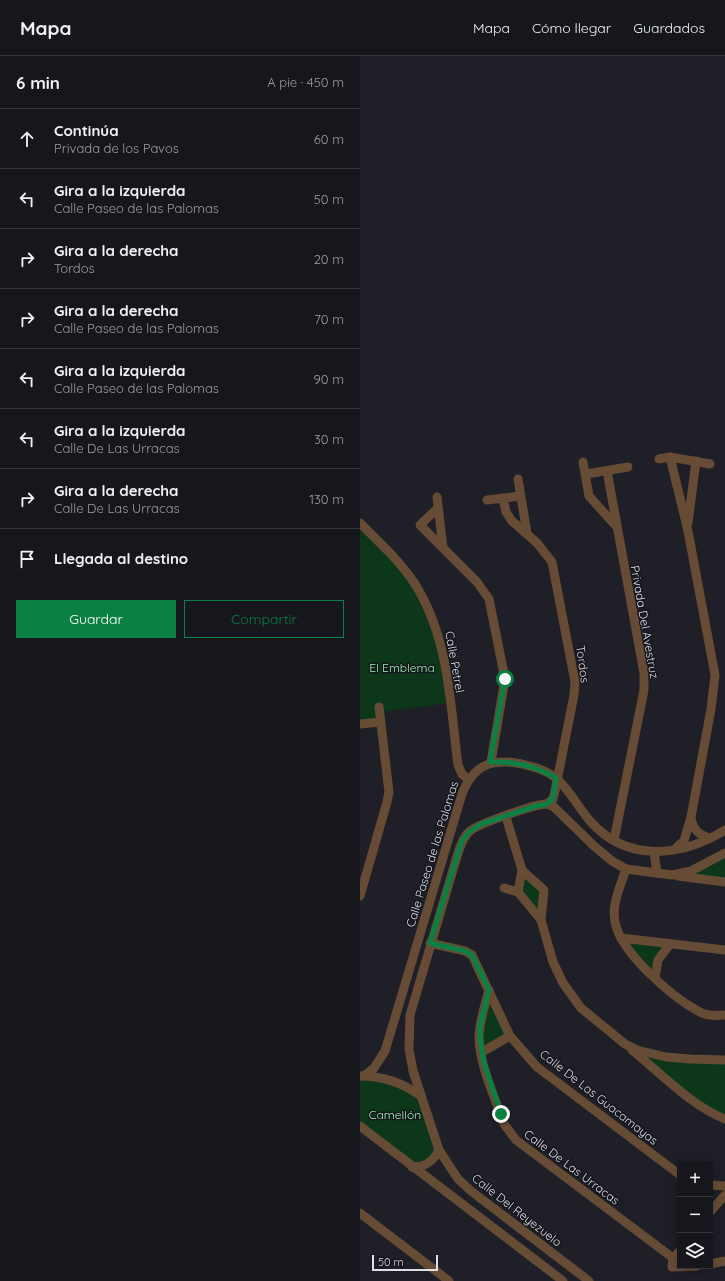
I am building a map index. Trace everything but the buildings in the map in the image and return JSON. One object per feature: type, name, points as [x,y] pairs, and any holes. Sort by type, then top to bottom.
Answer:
[{"type":"street","points":[[659,459],[670,457],[710,464]]},
{"type":"street","points":[[670,457],[688,531],[715,675],[711,709],[691,817],[684,841],[672,850]]},
{"type":"street","points":[[688,531],[696,461]]},
{"type":"street","points":[[583,462],[589,496],[616,526]]},
{"type":"street","points":[[586,474],[628,467]]},
{"type":"street","name":"Privada Del Avestruz","points":[[607,470],[644,674],[644,690],[614,840]]},
{"type":"street","points":[[518,479],[526,534]]},
{"type":"street","points":[[487,500],[520,496]]},
{"type":"street","points":[[437,497],[444,548]]},
{"type":"street","name":"Tordos","points":[[503,498],[506,512],[512,521],[546,552],[552,562],[575,682],[574,695],[553,798],[547,804]]},
{"type":"street","points":[[438,508],[420,525],[482,588],[489,599],[505,679],[490,762],[507,761],[543,770],[556,778],[591,822],[614,840],[638,850],[654,852],[672,850],[710,838],[725,830]]},
{"type":"street","name":"Calle Petrel","points":[[360,523],[392,556],[414,582],[434,621],[443,652],[458,765],[462,774],[468,779]]},
{"type":"street","points":[[360,896],[387,802],[388,780],[379,707]]},
{"type":"street","points":[[360,724],[380,722]]},
{"type":"street","name":"Calle Paseo de las Palomas","points":[[362,1076],[374,1068],[385,1051],[462,794],[468,779],[490,762]]},
{"type":"street","points":[[547,804],[554,807],[612,861],[626,869],[725,882]]},
{"type":"street","name":"Calle Paseo de las Palomas","points":[[439,1150],[421,1096],[409,1049],[408,1031],[410,1015],[430,943],[462,841],[470,831],[481,824],[536,806],[547,804]]},
{"type":"street","points":[[506,817],[522,870],[518,892]]},
{"type":"street","points":[[691,817],[693,826],[699,834],[710,838]]},
{"type":"street","points":[[654,852],[657,873]]},
{"type":"street","points":[[672,875],[691,871],[725,853]]},
{"type":"street","points":[[626,869],[614,909],[616,927],[632,955],[655,978],[698,1012],[708,1015],[725,1015]]},
{"type":"street","points":[[522,870],[544,890],[541,920],[553,962],[570,994],[581,1008],[699,1105],[714,1115],[725,1119]]},
{"type":"street","points":[[504,888],[518,892],[541,920]]},
{"type":"street","points":[[621,938],[723,951]]},
{"type":"street","points":[[430,943],[465,951],[472,955],[489,990]]},
{"type":"street","points":[[655,978],[658,960],[670,944]]},
{"type":"street","name":"Calle De Las Guacamayas","points":[[489,990],[510,1036],[537,1067],[677,1173]]},
{"type":"street","name":"Calle De Las Urracas","points":[[489,990],[480,1026],[480,1038],[482,1052],[504,1124],[516,1140],[673,1258],[672,1267],[677,1267]]},
{"type":"street","points":[[482,1052],[510,1036]]},
{"type":"street","points":[[625,1044],[648,1053],[666,1056],[707,1060],[725,1060]]},
{"type":"street","name":"Calle Paseo de las Palomas","points":[[362,1076],[395,1082],[409,1087],[421,1096]]},
{"type":"street","points":[[360,1126],[563,1281]]},
{"type":"street","points":[[412,1167],[420,1167],[428,1164],[435,1158],[439,1150]]},
{"type":"street","name":"Calle Del Reyezuelo","points":[[439,1150],[458,1179],[471,1192],[589,1281]]},
{"type":"street","points":[[713,1185],[725,1186]]},
{"type":"street","points":[[713,1204],[725,1195]]},
{"type":"street","points":[[360,1213],[448,1281]]},
{"type":"street","points":[[673,1258],[677,1254]]},
{"type":"street","points":[[713,1263],[725,1261]]},
{"type":"green space","name":"El Emblema","points":[[360,523],[392,556],[427,604],[450,703],[380,712],[380,722],[360,724]]},
{"type":"green space","points":[[725,853],[725,882],[672,875]]},
{"type":"green space","points":[[522,870],[544,890],[541,920],[518,892]]},
{"type":"green space","points":[[621,938],[670,944],[655,978]]},
{"type":"green space","points":[[489,990],[510,1036],[482,1052],[479,1038]]},
{"type":"green space","points":[[637,1050],[725,1060],[725,1119],[714,1115]]},
{"type":"green space","name":"Camellón","points":[[360,1076],[382,1078],[421,1096],[439,1150],[420,1167],[360,1126]]},
{"type":"route","points":[[501,1114],[484,1063],[480,1038],[480,1026],[489,990],[476,960],[472,955],[456,948],[430,943],[462,841],[470,831],[481,824],[536,806],[547,804],[553,798],[556,778],[543,770],[507,761],[490,762],[505,679]]}]
